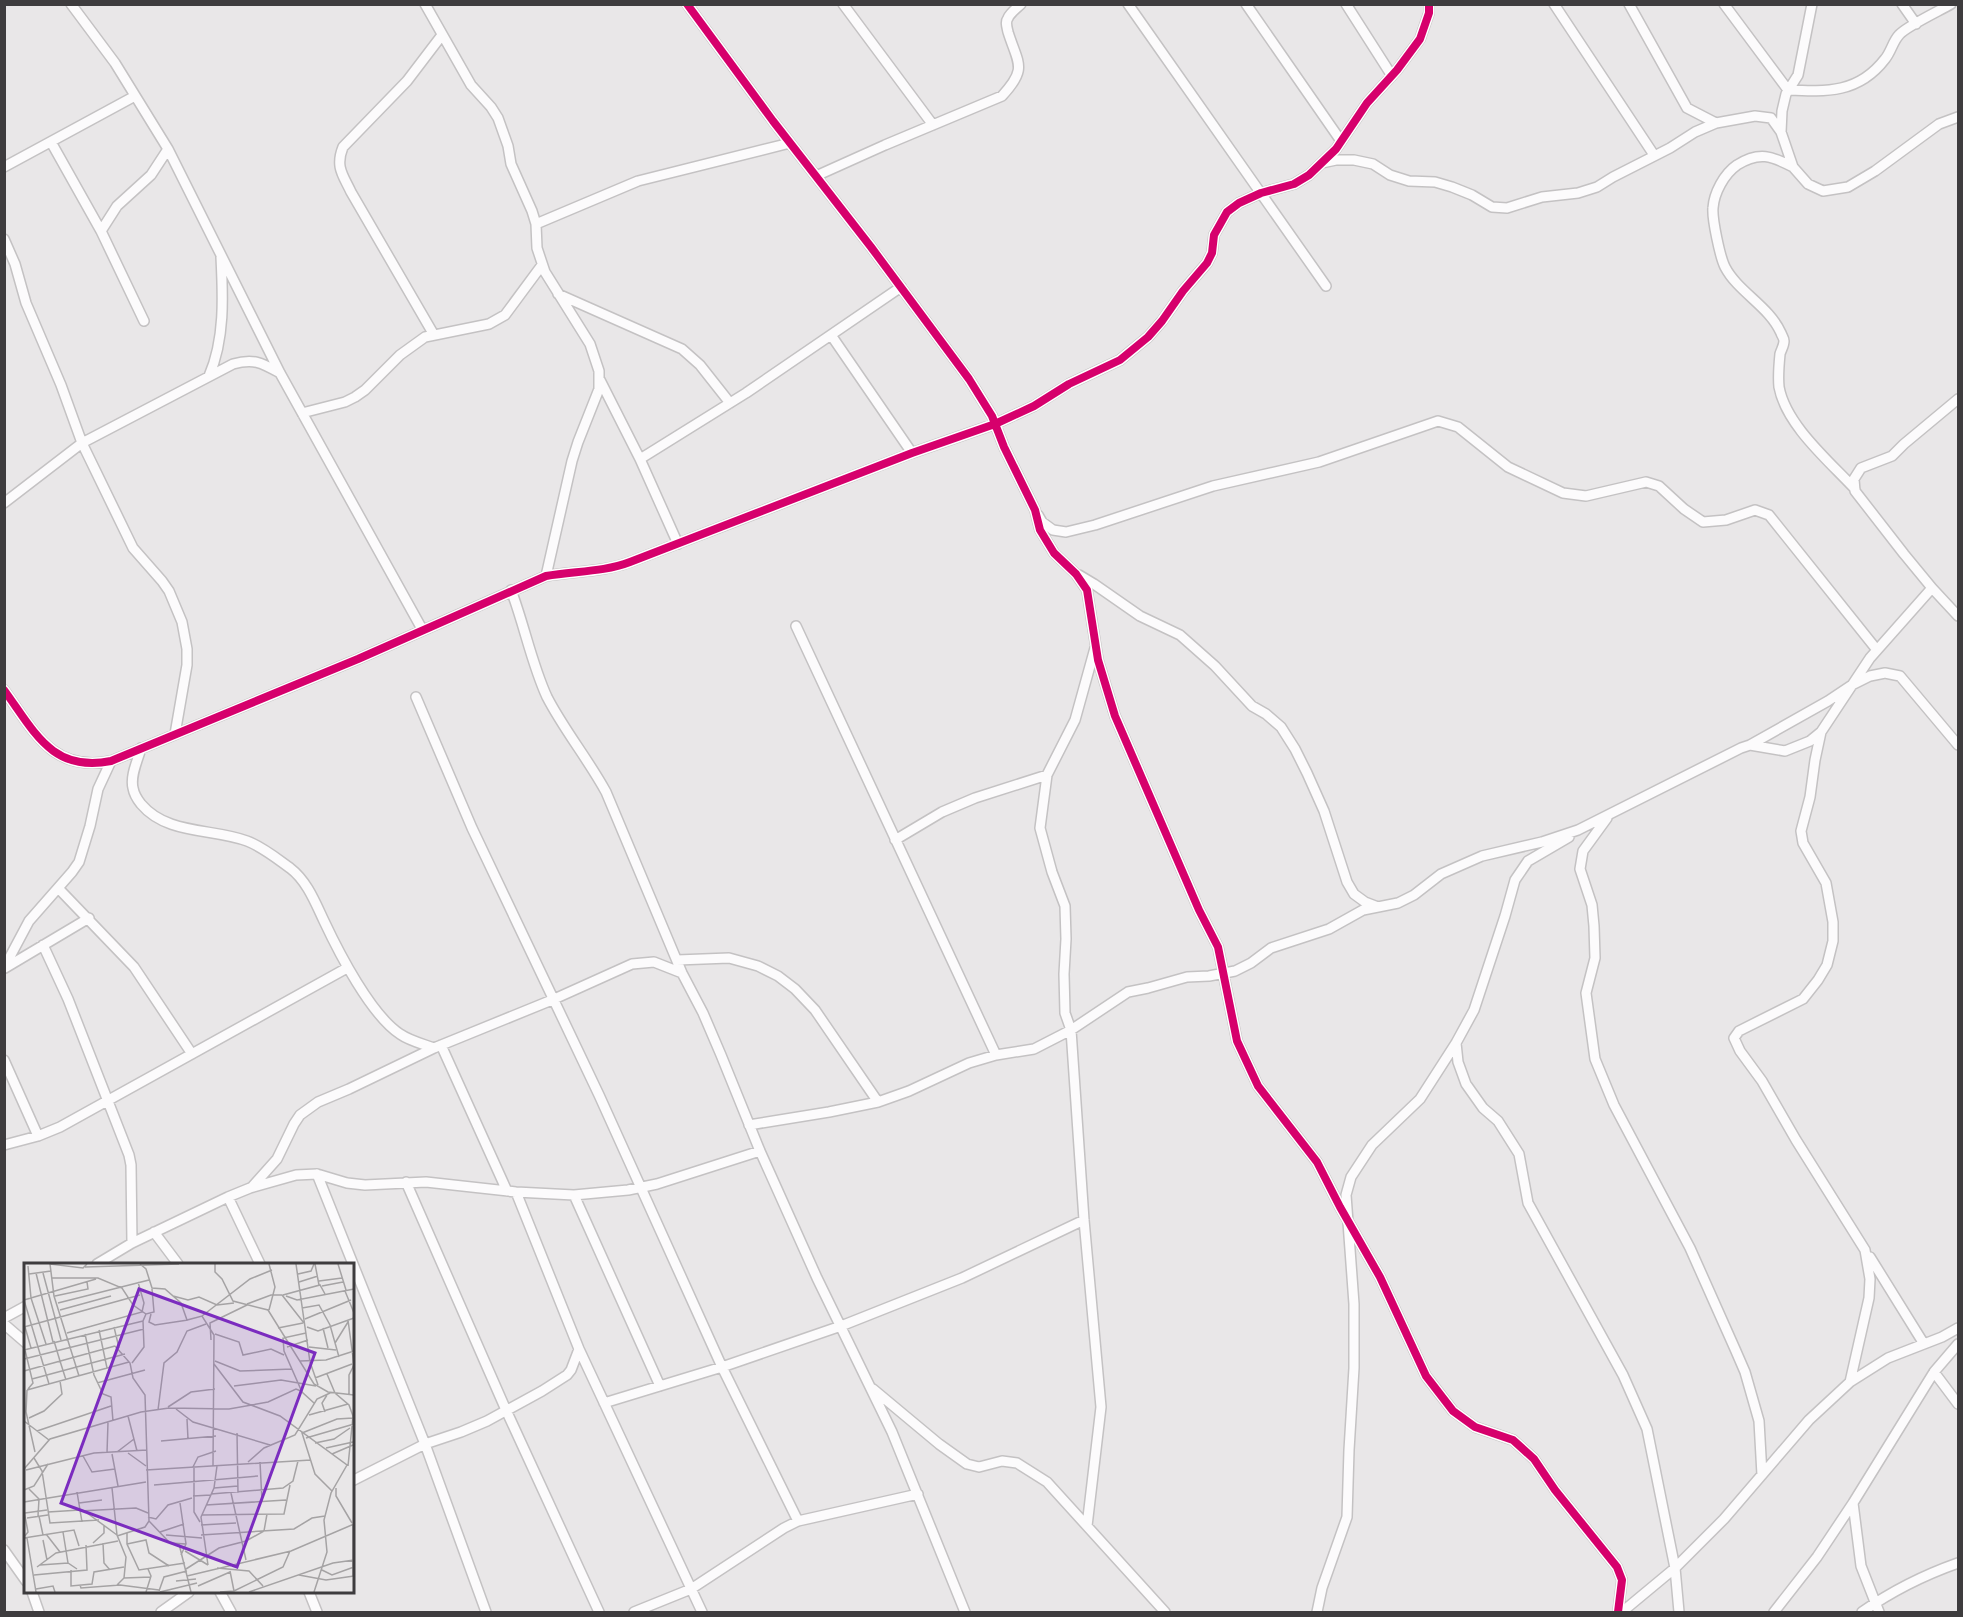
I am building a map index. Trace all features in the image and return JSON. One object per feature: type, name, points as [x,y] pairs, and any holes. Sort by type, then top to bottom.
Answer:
[{"type":"street","points":[[71,4],[98,38],[168,148],[280,373],[423,630]]},
{"type":"street","points":[[424,4],[471,86],[498,118],[508,146],[511,164],[536,224],[537,248],[542,265],[590,344],[600,380],[640,459],[678,544]]},
{"type":"street","points":[[687,4],[969,379],[995,424],[1035,510],[1042,522],[1053,530],[1066,532],[1117,518],[1213,486],[1319,462],[1438,421],[1458,427],[1508,467],[1563,493],[1586,496],[1646,482],[1659,486],[1684,509],[1703,522],[1726,520],[1755,510],[1769,515],[1877,650]]},
{"type":"street","points":[[843,4],[933,125]]},
{"type":"street","points":[[816,176],[1002,96],[1018,76],[1019,63],[1006,20],[1021,4]]},
{"type":"street","points":[[1128,4],[1326,286]]},
{"type":"street","points":[[1246,4],[1341,141]]},
{"type":"street","points":[[1346,4],[1392,76]]},
{"type":"street","points":[[4,690],[48,748],[74,761],[90,763],[111,761],[358,659],[546,576],[620,566],[912,453],[995,424],[1034,406],[1069,384],[1120,360],[1148,337],[1207,263],[1212,254],[1214,235],[1227,212],[1239,203],[1261,193],[1294,184],[1322,164],[1367,103],[1392,76],[1420,39],[1429,9],[1440,4]]},
{"type":"street","points":[[1554,4],[1654,155]]},
{"type":"street","points":[[1629,4],[1687,108],[1716,123]]},
{"type":"street","points":[[1724,4],[1788,90],[1822,92],[1844,88],[1866,79],[1885,60],[1899,34],[1951,4]]},
{"type":"street","points":[[1781,132],[1782,111],[1788,90],[1798,75],[1812,4]]},
{"type":"street","points":[[1902,4],[1916,24]]},
{"type":"street","points":[[434,335],[351,192],[339,169],[339,157],[343,147],[407,81],[442,35]]},
{"type":"street","points":[[4,167],[135,96]]},
{"type":"street","points":[[1322,164],[1336,160],[1354,160],[1372,164],[1390,175],[1409,181],[1435,182],[1472,195],[1492,207],[1507,208],[1542,197],[1578,193],[1597,187],[1695,132],[1716,123],[1755,116],[1771,118],[1781,132],[1793,167]]},
{"type":"street","points":[[1959,117],[1939,124],[1875,171],[1848,187],[1823,190],[1808,183],[1793,167],[1773,157],[1758,157],[1738,165],[1728,173],[1720,186],[1713,208],[1724,265],[1735,281],[1780,330],[1784,342],[1780,354],[1779,386],[1785,404],[1802,432],[1855,489],[1904,554],[1959,616]]},
{"type":"street","points":[[51,142],[101,231],[144,321]]},
{"type":"street","points":[[536,224],[638,181],[790,143]]},
{"type":"street","points":[[101,231],[117,206],[151,175],[168,148]]},
{"type":"street","points":[[4,239],[15,264],[26,303],[61,385],[82,443],[133,548],[169,591],[182,622],[187,649],[187,665],[175,734]]},
{"type":"street","points":[[209,376],[217,354],[219,340],[223,283],[221,251]]},
{"type":"street","points":[[302,413],[356,397],[418,341],[498,320],[542,265]]},
{"type":"street","points":[[640,459],[730,403],[901,287]]},
{"type":"street","points":[[558,294],[682,349],[700,365],[730,403]]},
{"type":"street","points":[[831,335],[912,453]]},
{"type":"street","points":[[4,503],[82,443],[233,364],[258,361],[280,373]]},
{"type":"street","points":[[546,576],[572,461],[591,412],[600,380]]},
{"type":"street","points":[[1855,489],[1854,479],[1861,468],[1892,456],[1959,399]]},
{"type":"street","points":[[1035,510],[1040,531],[1054,553],[1076,574],[1087,590],[1098,660],[1115,716],[1199,910],[1218,947],[1237,1041],[1258,1086],[1317,1162],[1380,1277],[1426,1376],[1453,1411],[1475,1427],[1513,1440],[1534,1459],[1554,1490],[1617,1567],[1622,1580],[1620,1612]]},
{"type":"street","points":[[1076,574],[1140,616],[1180,636],[1215,666],[1252,706],[1281,727],[1295,749],[1316,792],[1353,894],[1379,907]]},
{"type":"street","points":[[1750,745],[1785,752],[1810,741],[1821,732],[1877,650],[1932,588]]},
{"type":"street","points":[[511,590],[542,685],[606,792],[682,973],[703,1013],[760,1151],[892,1432],[965,1612]]},
{"type":"street","points":[[796,626],[996,1055]]},
{"type":"street","points":[[1087,1526],[1101,1407],[1084,1220],[1071,1030],[1065,1013],[1065,906],[1052,872],[1040,828],[1047,775],[1075,720],[1088,680],[1096,644]]},
{"type":"street","points":[[749,1125],[878,1102],[955,1068],[996,1055],[1034,1049],[1071,1030],[1128,992],[1187,977],[1234,971],[1251,963],[1271,948],[1329,929],[1363,910],[1398,903],[1414,895],[1441,874],[1482,856],[1542,842],[1578,830],[1609,816],[1750,745],[1870,676],[1885,673],[1900,676],[1959,745]]},
{"type":"street","points":[[416,697],[472,828],[599,1095],[722,1366],[798,1521]]},
{"type":"street","points":[[1821,732],[1810,797],[1801,831],[1803,843],[1826,883],[1833,922],[1833,941],[1827,965],[1803,999],[1739,1031],[1734,1038],[1924,1344]]},
{"type":"street","points":[[141,748],[133,789],[136,798],[148,812],[160,820],[180,827],[247,841],[267,851],[295,871],[310,891],[347,968],[372,1004],[399,1034],[438,1047],[512,1192],[579,1349],[702,1612]]},
{"type":"street","points":[[88,918],[4,968],[29,921],[79,862],[98,789],[111,761]]},
{"type":"street","points":[[896,840],[950,809],[975,798],[1047,775]]},
{"type":"street","points":[[1609,816],[1583,851],[1580,869],[1592,905],[1594,926],[1595,958],[1586,993],[1595,1059],[1614,1105],[1690,1248],[1745,1372],[1759,1421],[1762,1475]]},
{"type":"street","points":[[1317,1612],[1322,1588],[1347,1517],[1354,1368],[1354,1304],[1346,1195],[1352,1177],[1372,1145],[1420,1099],[1456,1043],[1474,1010],[1515,880],[1528,861],[1578,830]]},
{"type":"street","points":[[58,888],[134,967],[192,1054]]},
{"type":"street","points":[[43,945],[68,999],[129,1155],[132,1243]]},
{"type":"street","points":[[677,960],[729,958],[758,966],[778,976],[795,989],[815,1010],[878,1102]]},
{"type":"street","points":[[250,1188],[277,1159],[294,1124],[309,1107],[438,1047],[632,964],[654,962],[682,973]]},
{"type":"street","points":[[4,1145],[38,1136],[60,1127],[347,968]]},
{"type":"street","points":[[1456,1043],[1458,1062],[1466,1084],[1483,1108],[1498,1121],[1519,1154],[1528,1203],[1623,1375],[1643,1417],[1675,1568],[1680,1612]]},
{"type":"street","points":[[4,1060],[8,1077],[38,1136]]},
{"type":"street","points":[[99,1263],[132,1243],[228,1197],[296,1175],[317,1174],[347,1183],[365,1185],[426,1182],[512,1192],[574,1195],[641,1187],[760,1151]]},
{"type":"street","points":[[317,1174],[353,1263]]},
{"type":"street","points":[[406,1182],[506,1410],[599,1612]]},
{"type":"street","points":[[574,1195],[660,1386]]},
{"type":"street","points":[[228,1197],[260,1263]]},
{"type":"street","points":[[604,1402],[660,1386],[841,1326],[962,1278],[1084,1220]]},
{"type":"street","points":[[154,1232],[177,1263]]},
{"type":"street","points":[[1850,1382],[1869,1298],[1870,1279],[1865,1250]]},
{"type":"street","points":[[354,1266],[425,1444],[486,1612]]},
{"type":"street","points":[[4,1318],[24,1307]]},
{"type":"street","points":[[4,1324],[24,1342]]},
{"type":"street","points":[[1620,1612],[1675,1568],[1724,1519],[1809,1420],[1850,1382],[1888,1358],[1959,1328]]},
{"type":"street","points":[[1774,1612],[1817,1557],[1853,1503],[1934,1372],[1959,1344]]},
{"type":"street","points":[[354,1478],[425,1444],[473,1427],[542,1391],[567,1375],[579,1349]]},
{"type":"street","points":[[1934,1372],[1957,1398]]},
{"type":"street","points":[[869,1385],[939,1444],[967,1464],[979,1467],[1009,1461],[1017,1463],[1047,1482],[1165,1612]]},
{"type":"street","points":[[634,1612],[691,1589],[798,1521],[918,1494]]},
{"type":"street","points":[[1853,1503],[1861,1566],[1877,1608]]},
{"type":"street","points":[[4,1550],[24,1578]]},
{"type":"street","points":[[1862,1612],[1877,1608],[1922,1577],[1959,1563]]},
{"type":"street","points":[[32,1593],[39,1612]]},
{"type":"street","points":[[161,1612],[188,1593]]},
{"type":"street","points":[[220,1593],[231,1612]]},
{"type":"street","points":[[309,1593],[317,1612]]},
{"type":"cycle path","points":[[687,4],[969,379],[992,416],[1004,447],[1035,510],[1040,530],[1054,553],[1076,574],[1087,590],[1098,660],[1115,716],[1199,910],[1218,947],[1237,1041],[1258,1086],[1317,1162],[1380,1277],[1426,1376],[1453,1411],[1475,1427],[1513,1440],[1534,1459],[1555,1490],[1617,1567],[1622,1580],[1618,1612]]},
{"type":"cycle path","points":[[4,690],[35,734],[59,755],[74,761],[91,763],[111,761],[358,659],[546,576],[599,570],[630,562],[912,453],[995,424],[1034,406],[1069,384],[1120,360],[1148,337],[1207,263],[1212,253],[1214,235],[1227,212],[1239,203],[1261,193],[1294,184],[1309,175],[1336,149],[1367,103],[1397,70],[1420,39],[1429,13],[1429,4]]}]
